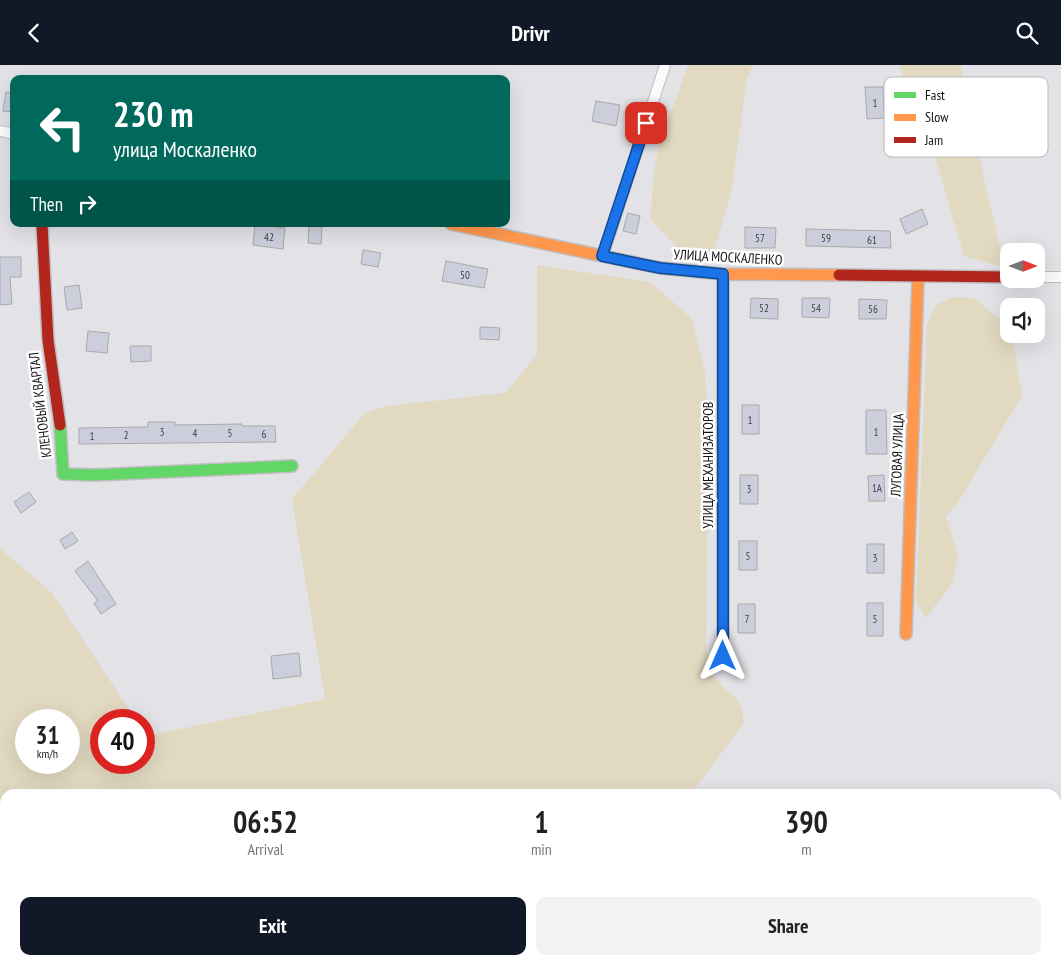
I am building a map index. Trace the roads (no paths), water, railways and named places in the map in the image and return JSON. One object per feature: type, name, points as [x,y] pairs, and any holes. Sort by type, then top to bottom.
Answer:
[{"type":"street","points":[[602,256],[665,65]]},
{"type":"street","name":"КЛЕНОВЫЙ КВАРТАЛ","points":[[42,227],[48,340],[62,449],[62,474],[95,475],[292,466]]},
{"type":"street","name":"УЛИЦА МОСКАЛЕНКО","points":[[465,227],[660,268],[723,274],[1000,277]]},
{"type":"street","name":"УЛИЦА МЕХАНИЗАТОРОВ","points":[[723,274],[723,656]]},
{"type":"street","name":"ЛУГОВАЯ УЛИЦА","points":[[906,634],[918,277]]},
{"type":"street","points":[[1045,277],[1061,277]]}]
